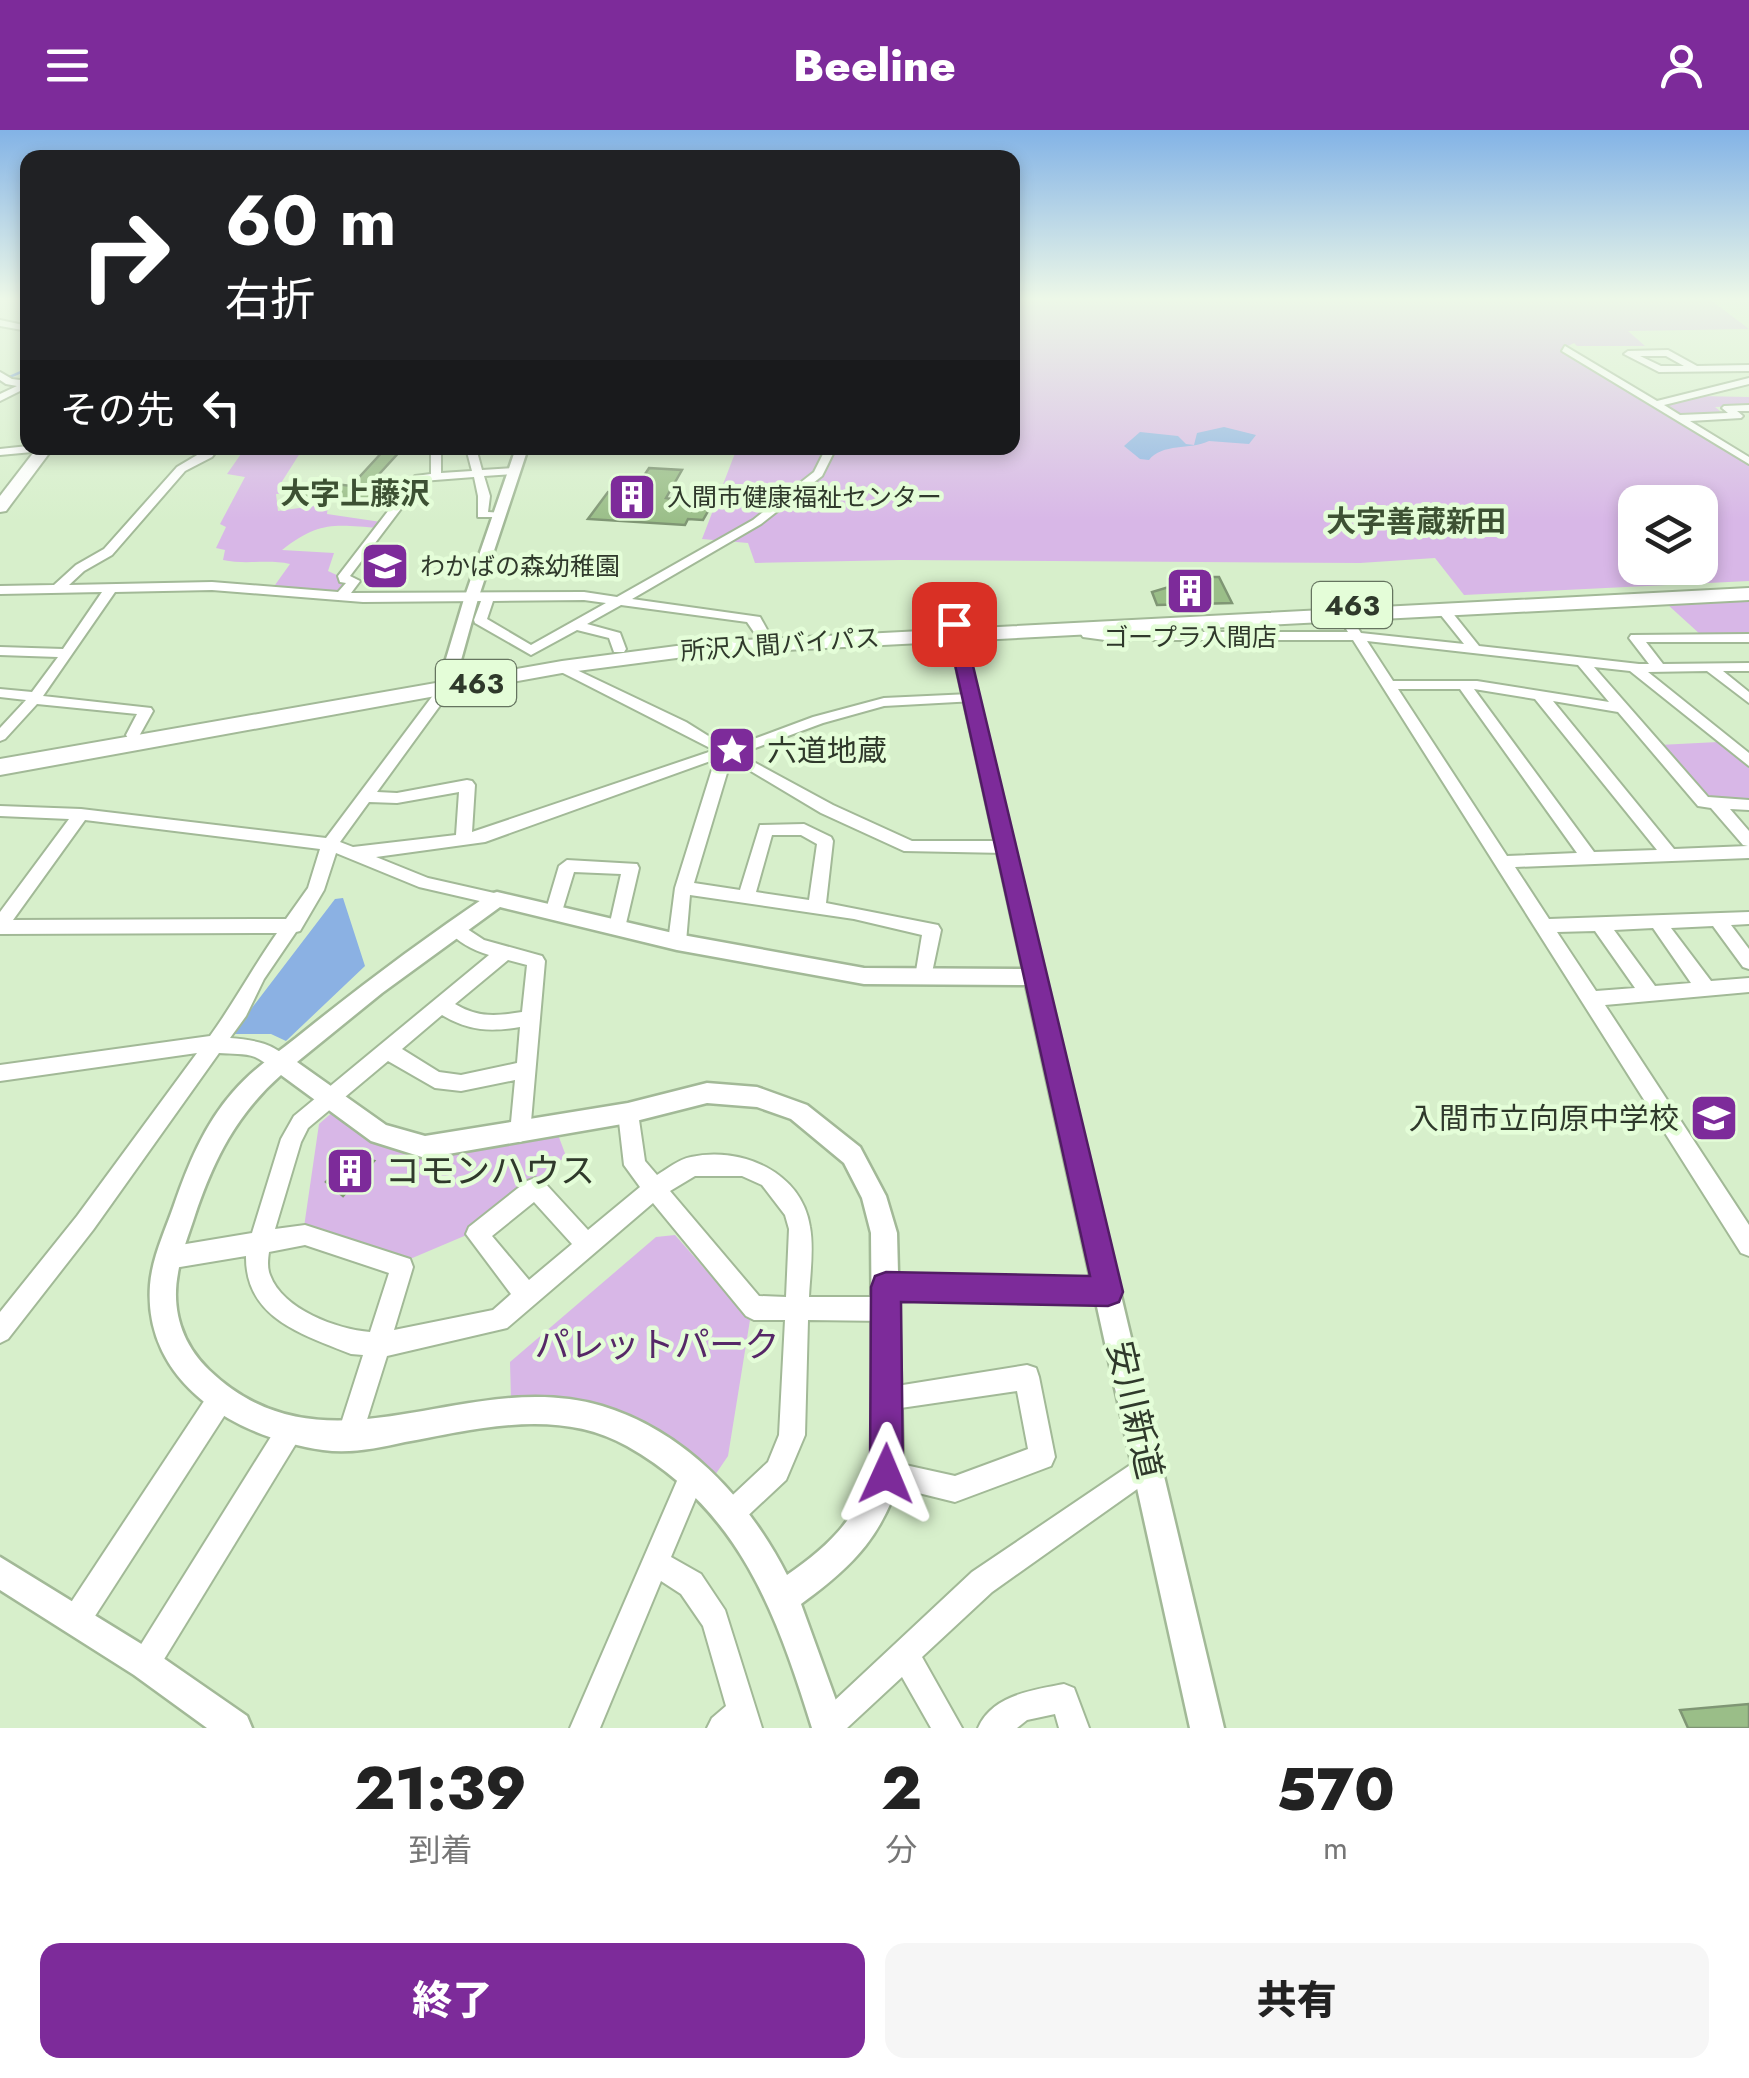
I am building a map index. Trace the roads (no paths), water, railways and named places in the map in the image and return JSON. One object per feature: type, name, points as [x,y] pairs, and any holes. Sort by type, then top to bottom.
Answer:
[{"type":"main road","points":[[0,507],[6,492],[40,455]]},
{"type":"main road","name":"所沢入間バイパス","points":[[0,767],[618,650],[763,635],[1340,610],[1749,586]]},
{"type":"main road","name":"所沢入間バイパス","points":[[0,758],[446,684],[707,648],[955,629],[1084,628],[1340,610],[1442,610],[1749,594]]},
{"type":"street","points":[[1604,373],[1749,461]]},
{"type":"street","points":[[1655,404],[1749,381]]},
{"type":"street","points":[[1726,387],[1739,396],[1749,396]]},
{"type":"street","points":[[1678,418],[1738,416],[1727,408],[1749,408]]},
{"type":"street","points":[[1695,428],[1747,428]]},
{"type":"street","points":[[1727,448],[1749,447]]},
{"type":"street","points":[[57,589],[80,568],[108,552],[181,469],[209,455]]},
{"type":"street","points":[[436,455],[436,476]]},
{"type":"street","points":[[474,455],[484,496],[482,515],[499,516]]},
{"type":"street","points":[[0,1331],[239,1011],[257,975],[316,890],[366,797],[446,684],[520,455]]},
{"type":"street","points":[[488,598],[480,620],[530,651],[758,522],[818,474],[828,455]]},
{"type":"street","points":[[341,597],[354,581],[344,576],[372,535],[382,532],[419,478],[514,472]]},
{"type":"street","points":[[0,590],[242,587],[341,597],[471,599],[549,595],[622,600],[747,618],[755,620],[763,635]]},
{"type":"street","points":[[0,736],[36,698],[110,590]]},
{"type":"street","points":[[1340,610],[1749,1245]]},
{"type":"street","points":[[1442,610],[1473,647]]},
{"type":"street","points":[[578,626],[615,636],[618,650]]},
{"type":"street","points":[[1084,628],[1088,634],[1105,636],[1356,636],[1633,667],[1749,667]]},
{"type":"street","name":"安川新道","points":[[955,629],[1207,1728]]},
{"type":"street","points":[[1658,668],[1636,638],[1749,638]]},
{"type":"street","points":[[0,650],[64,653]]},
{"type":"street","points":[[1583,663],[1704,802],[1718,806],[1749,805]]},
{"type":"street","points":[[562,667],[610,693],[678,721],[725,754],[827,809],[910,847],[1005,847]]},
{"type":"street","points":[[1633,667],[1749,761]]},
{"type":"street","points":[[1712,669],[1749,699]]},
{"type":"street","points":[[1387,685],[1464,685],[1622,708]]},
{"type":"street","points":[[1464,685],[1589,858]]},
{"type":"street","points":[[0,694],[146,711],[134,735]]},
{"type":"street","points":[[1540,695],[1670,855]]},
{"type":"street","points":[[0,811],[81,814],[382,851],[464,839],[541,818],[622,784],[884,702],[970,698]]},
{"type":"street","points":[[677,942],[683,888],[725,754]]},
{"type":"street","points":[[366,797],[397,798],[467,785],[464,839]]},
{"type":"street","points":[[1718,806],[1749,841]]},
{"type":"street","points":[[0,926],[81,814]]},
{"type":"street","points":[[747,896],[766,828],[804,830],[826,841],[817,906]]},
{"type":"street","points":[[339,847],[413,879],[677,942],[864,976],[1034,977]]},
{"type":"street","points":[[1502,862],[1749,852]]},
{"type":"street","points":[[554,912],[567,866],[631,868],[618,928]]},
{"type":"street","points":[[683,888],[817,906],[932,930],[924,977]]},
{"type":"street","points":[[497,899],[381,981],[281,1063],[242,1098],[214,1134],[202,1156],[162,1285],[168,1334],[179,1359],[196,1379],[221,1398],[291,1428],[326,1436],[350,1436],[520,1407],[549,1407],[582,1414],[634,1434],[692,1476],[756,1545],[785,1596],[828,1727],[982,1582],[1148,1466]]},
{"type":"street","points":[[1544,926],[1749,918]]},
{"type":"street","points":[[1717,919],[1749,962]]},
{"type":"street","points":[[1657,921],[1706,989]]},
{"type":"street","points":[[1600,924],[1650,994]]},
{"type":"street","points":[[0,926],[294,926]]},
{"type":"street","points":[[455,928],[478,944],[536,961],[520,1133]]},
{"type":"street","points":[[506,952],[301,1122],[291,1140],[260,1242],[257,1274],[271,1299],[289,1315],[350,1342],[381,1345],[499,1320],[655,1188],[692,1166],[743,1166],[769,1178],[795,1210],[800,1229],[792,1435],[786,1457],[730,1515]]},
{"type":"street","points":[[1591,1000],[1749,985]]},
{"type":"street","points":[[442,1005],[466,1022],[482,1026],[530,1018]]},
{"type":"street","points":[[0,1073],[216,1044],[256,1048],[379,1134],[425,1147],[628,1114],[707,1093],[734,1093],[778,1104],[816,1122],[852,1155],[874,1196],[884,1233],[886,1474],[882,1494],[853,1544],[785,1596]]},
{"type":"street","points":[[386,1050],[434,1080],[461,1083],[525,1070]]},
{"type":"street","points":[[628,1114],[635,1165],[754,1308],[798,1310],[886,1298],[1108,1292]]},
{"type":"street","points":[[528,1297],[477,1234],[535,1188],[588,1246]]},
{"type":"street","points":[[168,1258],[305,1234],[402,1267],[350,1436]]},
{"type":"street","points":[[886,1474],[954,1490],[1042,1457],[1027,1377],[887,1398]]},
{"type":"street","points":[[76,1620],[221,1398]]},
{"type":"street","points":[[145,1664],[291,1428]]},
{"type":"street","points":[[584,1728],[692,1476]]},
{"type":"street","points":[[655,1562],[690,1584],[715,1620],[737,1722]]},
{"type":"street","points":[[0,1572],[145,1664],[235,1728]]},
{"type":"street","points":[[904,1655],[947,1728]]},
{"type":"street","points":[[993,1728],[1021,1707],[1064,1698],[1074,1728]]},
{"type":"water","points":[[1224,427],[1256,435],[1249,444],[1209,441],[1194,445],[1197,433]]},
{"type":"water","points":[[1140,432],[1178,436],[1194,445],[1161,451],[1149,460],[1140,459],[1124,446]]},
{"type":"water","points":[[343,898],[365,966],[286,1041],[271,1034],[232,1034],[335,899]]},
{"type":"waterway","points":[[0,381],[20,373]]},
{"type":"place","name":"入間市健康福祉センター","points":[[632,497]]},
{"type":"place","name":"わかばの森幼稚園","points":[[385,566]]},
{"type":"place","name":"ゴープラ入間店","points":[[1190,591]]},
{"type":"place","name":"六道地蔵","points":[[732,750]]},
{"type":"place","name":"入間市立向原中学校","points":[[1714,1118]]},
{"type":"place","name":"コモンハウス","points":[[350,1171]]},
{"type":"district","name":"大字上藤沢","points":[[355,493]]},
{"type":"district","name":"大字善蔵新田","points":[[1416,521]]},
{"type":"park label","name":"パレットパーク","points":[[657,1345]]}]
